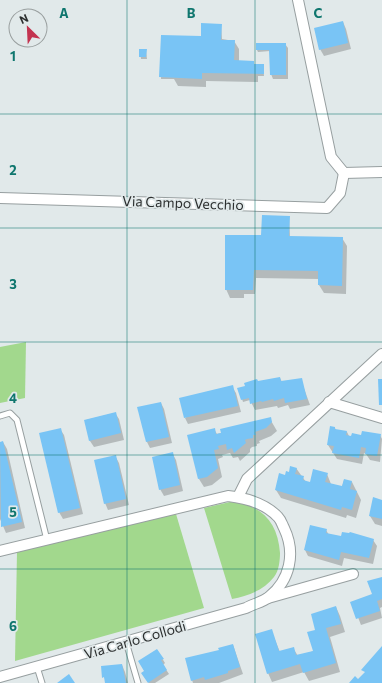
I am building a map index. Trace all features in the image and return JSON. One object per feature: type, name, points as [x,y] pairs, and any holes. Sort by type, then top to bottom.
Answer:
[{"type":"street","points":[[298,0],[332,157],[344,173],[382,172]]},
{"type":"street","name":"Via Campo Vecchio","points":[[0,198],[327,208],[340,193],[344,173]]},
{"type":"street","points":[[238,497],[247,479],[382,354]]},
{"type":"street","points":[[329,402],[382,418]]},
{"type":"street","name":"Via Carlo Collodi","points":[[0,551],[228,496],[248,498],[264,506],[279,517],[288,536],[291,553],[288,571],[282,584],[268,598]]},
{"type":"street","name":"Via Carlo Collodi","points":[[0,677],[223,615],[268,598],[353,574]]},
{"type":"lane","points":[[0,416],[10,414],[17,420],[47,540]]},
{"type":"lane","points":[[126,642],[138,683]]},
{"type":"lane","points":[[37,667],[42,683]]},
{"type":"green space","points":[[26,342],[25,398],[0,403],[0,347]]},
{"type":"green space","points":[[230,502],[251,506],[266,517],[276,532],[280,553],[277,572],[270,582],[255,592],[232,599],[204,508]]},
{"type":"green space","points":[[176,514],[204,608],[15,661],[17,552]]},
{"type":"building","points":[[343,21],[348,43],[319,50],[314,28]]},
{"type":"building","points":[[201,23],[222,24],[221,40],[235,40],[234,60],[254,61],[254,64],[264,64],[264,74],[202,73],[202,79],[159,77],[161,35],[201,36]]},
{"type":"building","points":[[256,43],[286,43],[286,75],[270,75],[269,50],[256,50]]},
{"type":"building","points":[[139,49],[147,49],[146,57],[139,57]]},
{"type":"building","points":[[262,215],[290,216],[289,236],[343,237],[342,286],[318,285],[318,271],[254,270],[253,290],[225,290],[225,235],[261,235]]},
{"type":"building","points":[[280,377],[281,381],[302,378],[307,399],[285,403],[284,398],[274,401],[273,399],[250,404],[249,398],[241,400],[237,388],[245,386],[244,383],[257,379],[258,381]]},
{"type":"building","points":[[378,379],[382,379],[382,405],[379,405]]},
{"type":"building","points":[[233,385],[238,406],[184,418],[179,398]]},
{"type":"building","points":[[161,402],[169,437],[146,442],[137,407]]},
{"type":"building","points":[[116,412],[121,433],[89,441],[84,420]]},
{"type":"building","points":[[271,417],[272,422],[266,428],[255,432],[256,435],[253,435],[253,438],[245,440],[246,443],[234,453],[232,448],[227,450],[226,444],[218,446],[219,449],[214,450],[218,468],[207,477],[198,479],[187,435],[215,428],[216,434],[221,433],[220,429]]},
{"type":"building","points":[[330,426],[335,427],[335,429],[347,431],[346,435],[351,436],[352,433],[361,435],[362,431],[381,434],[377,456],[365,454],[366,448],[361,447],[359,458],[332,453],[334,446],[327,445]]},
{"type":"building","points":[[61,428],[80,508],[58,513],[39,433]]},
{"type":"building","points":[[3,441],[22,522],[1,527],[0,442]]},
{"type":"building","points":[[173,452],[180,485],[159,490],[152,457]]},
{"type":"building","points":[[116,455],[126,499],[104,504],[94,460]]},
{"type":"building","points":[[290,466],[297,468],[295,474],[304,476],[303,480],[310,482],[313,469],[328,473],[325,482],[342,486],[344,479],[352,481],[350,489],[357,491],[352,510],[342,507],[341,510],[275,490],[279,473],[285,475],[286,471],[289,472]]},
{"type":"building","points":[[373,497],[382,500],[382,519],[369,516]]},
{"type":"building","points":[[310,525],[327,529],[326,533],[341,536],[342,532],[350,532],[374,539],[369,558],[341,552],[339,560],[304,550]]},
{"type":"building","points":[[382,577],[382,599],[377,601],[380,611],[356,619],[350,602],[372,594],[367,581]]},
{"type":"building","points":[[336,606],[341,624],[326,628],[336,663],[303,673],[300,664],[267,674],[255,634],[272,629],[279,651],[294,647],[296,655],[313,651],[307,632],[315,630],[311,614]]},
{"type":"building","points":[[233,644],[240,667],[228,671],[228,673],[205,680],[204,677],[191,681],[185,658],[219,650],[218,648]]},
{"type":"building","points":[[382,646],[382,683],[349,683],[355,676],[358,679],[365,672],[361,670]]},
{"type":"building","points":[[157,649],[164,659],[161,660],[167,670],[148,683],[141,673],[144,671],[138,661]]},
{"type":"building","points":[[122,664],[126,683],[105,683],[104,677],[102,678],[101,666]]},
{"type":"building","points":[[69,674],[75,683],[57,683]]}]
